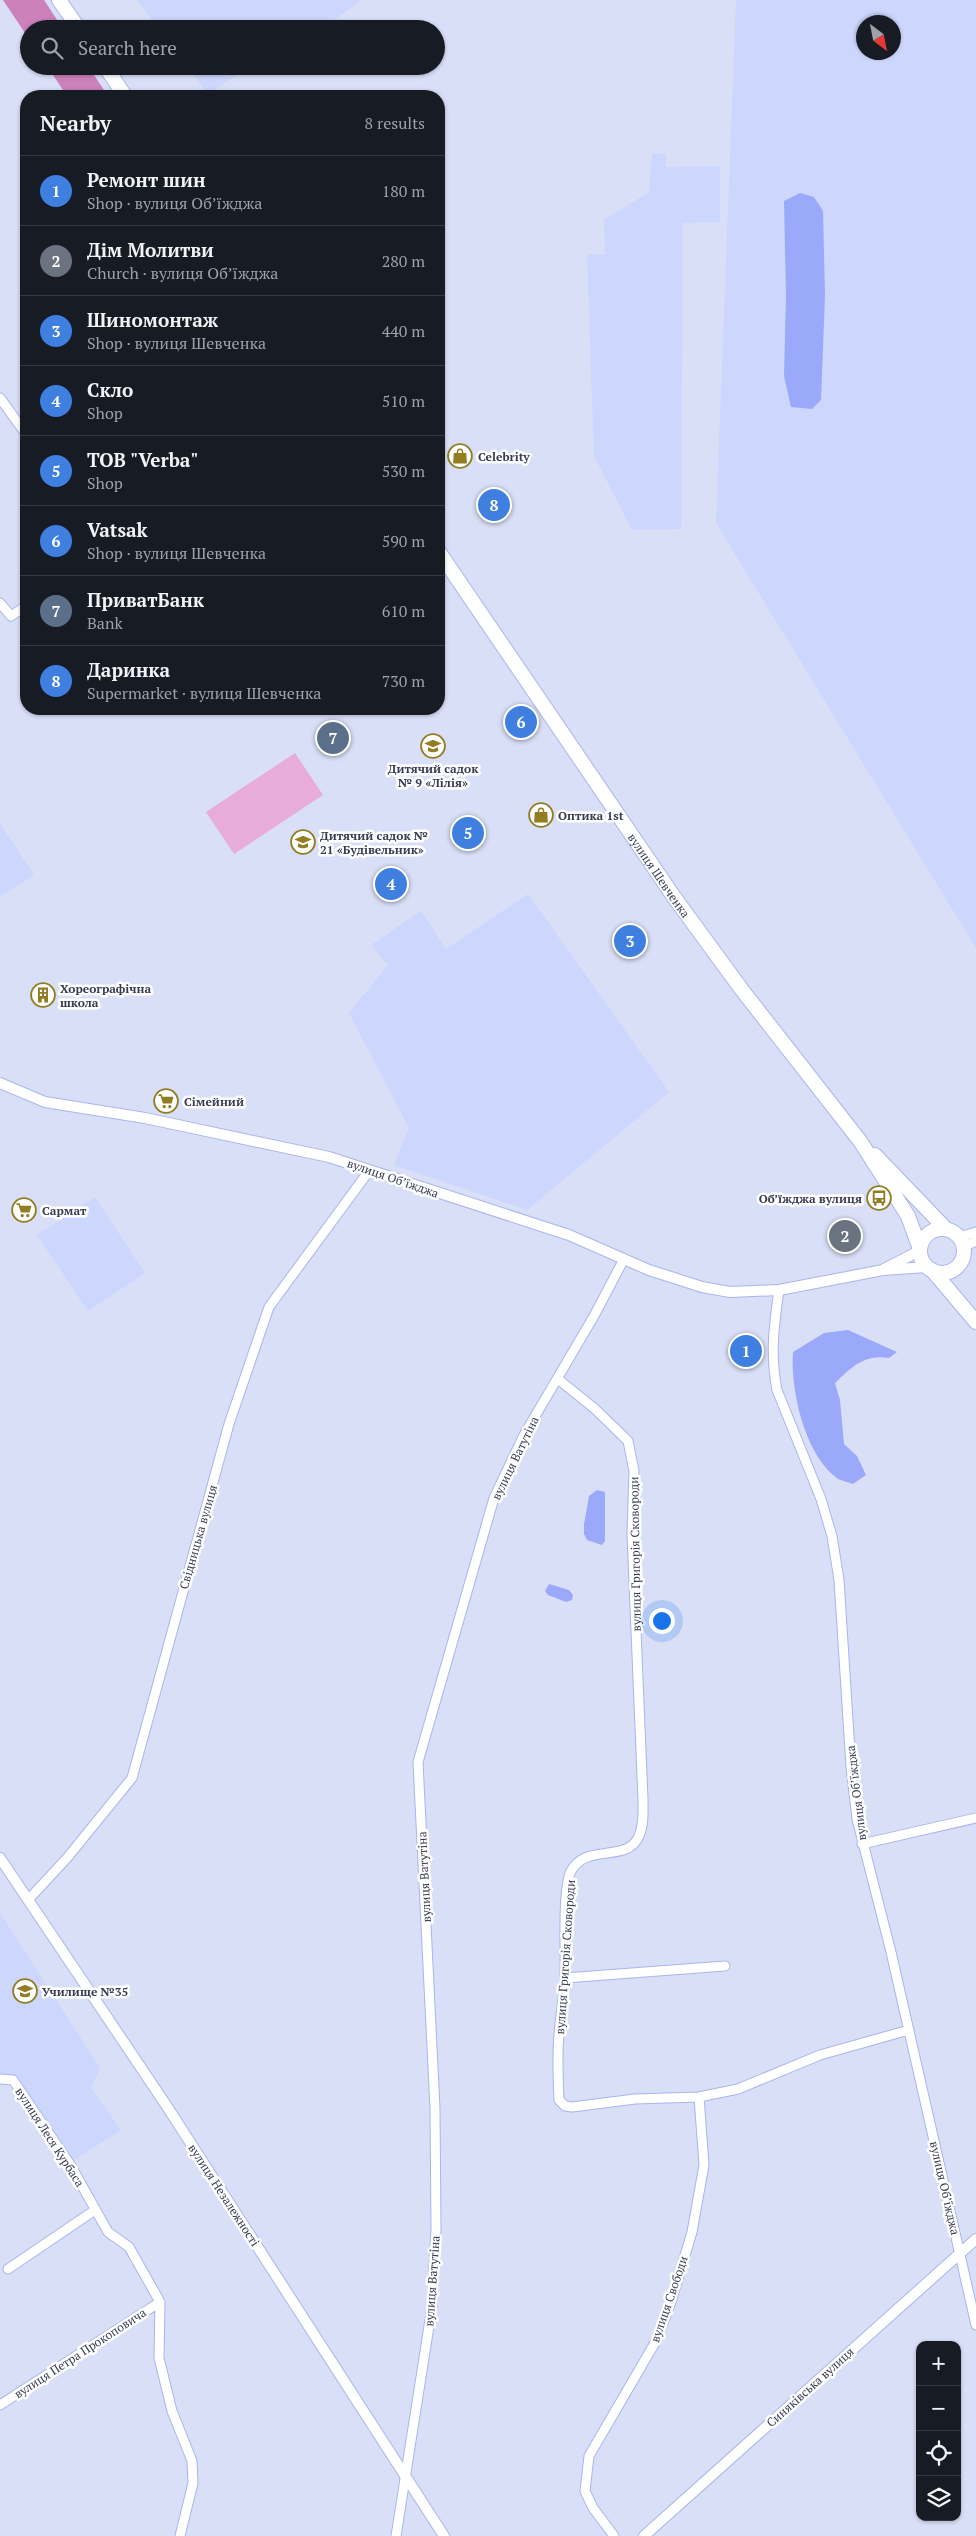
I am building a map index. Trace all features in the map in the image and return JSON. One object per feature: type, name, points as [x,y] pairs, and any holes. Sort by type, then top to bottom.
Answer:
[{"type":"main road","points":[[59,0],[73,20]]},
{"type":"main road","points":[[111,75],[121,90]]},
{"type":"main road","name":"вулиця Шевченка","points":[[445,561],[680,904],[742,990],[860,1141],[908,1216],[920,1250]]},
{"type":"main road","name":"вулиця Шевченка","points":[[860,1141],[962,1241],[976,1260]]},
{"type":"main road","points":[[929,1269],[943,1273],[954,1269],[962,1260],[962,1241],[940,1229],[928,1233],[920,1250],[929,1269],[976,1322]]},
{"type":"street","points":[[0,398],[20,426]]},
{"type":"street","points":[[0,603],[11,616],[20,610]]},
{"type":"street","name":"вулиця Обʼїжджа","points":[[0,1083],[46,1102],[144,1118],[266,1142],[329,1157],[569,1235],[682,1282],[702,1287],[730,1292],[779,1290],[884,1270],[929,1269]]},
{"type":"street","name":"Свідницька вулиця","points":[[28,1900],[67,1858],[132,1778],[229,1424],[269,1307],[369,1171]]},
{"type":"street","points":[[962,1241],[976,1232]]},
{"type":"street","name":"вулиця Обʼїжджа","points":[[884,1270],[920,1250]]},
{"type":"street","name":"вулиця Ватутіна","points":[[396,2536],[432,2306],[436,2229],[435,2108],[418,1762],[494,1498],[524,1435],[558,1379],[624,1259]]},
{"type":"street","name":"вулиця Обʼїжджа","points":[[779,1290],[772,1338],[774,1375],[780,1399],[823,1506],[836,1554],[844,1634],[851,1767],[862,1844],[891,1952],[976,2325]]},
{"type":"street","name":"вулиця Григорія Сковороди","points":[[558,1379],[595,1409],[628,1441],[634,1471],[633,1545],[643,1764],[642,1824],[634,1844],[620,1851],[591,1854],[581,1860],[571,1872],[567,1896],[565,1978],[558,2036],[559,2100],[565,2106],[699,2097],[738,2089],[820,2055],[909,2030]]},
{"type":"street","points":[[862,1844],[976,1818]]},
{"type":"street","name":"вулиця Незалежності","points":[[0,1858],[166,2104],[444,2536]]},
{"type":"street","points":[[565,1978],[725,1966]]},
{"type":"street","name":"вулиця Леся Курбаса","points":[[0,2079],[13,2080],[71,2166],[108,2232],[129,2247],[160,2302]]},
{"type":"street","name":"вулиця Свободи","points":[[614,2536],[593,2508],[585,2492],[589,2456],[656,2341],[671,2302],[692,2232],[704,2166],[699,2097]]},
{"type":"street","points":[[8,2269],[95,2210]]},
{"type":"street","name":"Синяківська вулиця","points":[[644,2536],[976,2239]]},
{"type":"street","points":[[160,2302],[159,2358],[172,2411],[192,2462],[193,2484],[180,2536]]},
{"type":"street","name":"вулиця Петра Прокоповича","points":[[0,2405],[160,2302]]},
{"type":"shaded area","points":[[3,0],[44,0],[57,20],[20,20],[20,26]]},
{"type":"shaded area","points":[[137,0],[357,0],[359,2],[334,20],[152,20]]},
{"type":"shaded area","points":[[736,0],[976,0],[976,948],[716,523]]},
{"type":"shaded area","points":[[53,75],[94,75],[104,90],[63,90]]},
{"type":"shaded area","points":[[194,75],[236,75],[214,90],[205,90]]},
{"type":"shaded area","points":[[652,153],[666,154],[666,167],[720,166],[720,222],[683,223],[681,529],[632,530],[594,456],[587,254],[605,255],[604,220],[649,192]]},
{"type":"shaded area","points":[[295,753],[323,795],[234,854],[206,812]]},
{"type":"shaded area","points":[[0,824],[34,875],[0,897]]},
{"type":"shaded area","points":[[528,894],[669,1092],[527,1210],[394,1165],[409,1128],[349,1013],[388,965],[371,945],[421,911],[446,949]]},
{"type":"shaded area","points":[[95,1197],[145,1273],[88,1311],[37,1235]]},
{"type":"shaded area","name":"Училище №35","points":[[0,1913],[100,2068],[91,2088],[121,2130],[71,2162],[14,2078],[0,2073]]},
{"type":"water","points":[[800,193],[814,197],[823,211],[825,295],[821,400],[812,409],[791,407],[784,376],[786,296],[784,201]]},
{"type":"water","points":[[848,1330],[897,1352],[889,1358],[872,1358],[859,1363],[835,1383],[840,1400],[844,1444],[857,1456],[866,1475],[853,1484],[838,1479],[826,1468],[808,1439],[797,1403],[793,1367],[793,1352],[824,1333]]},
{"type":"water","points":[[597,1490],[605,1492],[605,1541],[602,1545],[587,1540],[584,1534],[589,1496]]},
{"type":"water","points":[[549,1584],[569,1590],[573,1595],[572,1600],[566,1602],[548,1595],[545,1591]]},
{"type":"place","name":"Celebrity","points":[[460,456]]},
{"type":"place","name":"Даринка","points":[[494,505]]},
{"type":"place","name":"Vatsak","points":[[521,722]]},
{"type":"place","name":"ПриватБанк","points":[[333,738]]},
{"type":"place","name":"Дитячий садок № 9 «Лілія»","points":[[433,746]]},
{"type":"place","name":"Оптика 1st","points":[[541,815]]},
{"type":"place","name":"ТОВ \"Verba\"","points":[[468,833]]},
{"type":"place","name":"Дитячий садок № 21 «Будівельник»","points":[[303,842]]},
{"type":"place","name":"Скло","points":[[391,884]]},
{"type":"place","name":"Шиномонтаж","points":[[630,941]]},
{"type":"place","name":"Хореографічна школа","points":[[43,995]]},
{"type":"place","name":"Сімейний","points":[[166,1101]]},
{"type":"place","name":"Об’їжджа вулиця","points":[[879,1198]]},
{"type":"place","name":"Сармат","points":[[24,1210]]},
{"type":"place","name":"Дім Молитви","points":[[845,1236]]},
{"type":"place","name":"Ремонт шин","points":[[746,1351]]},
{"type":"place","name":"Училище №35","points":[[25,1991]]}]
